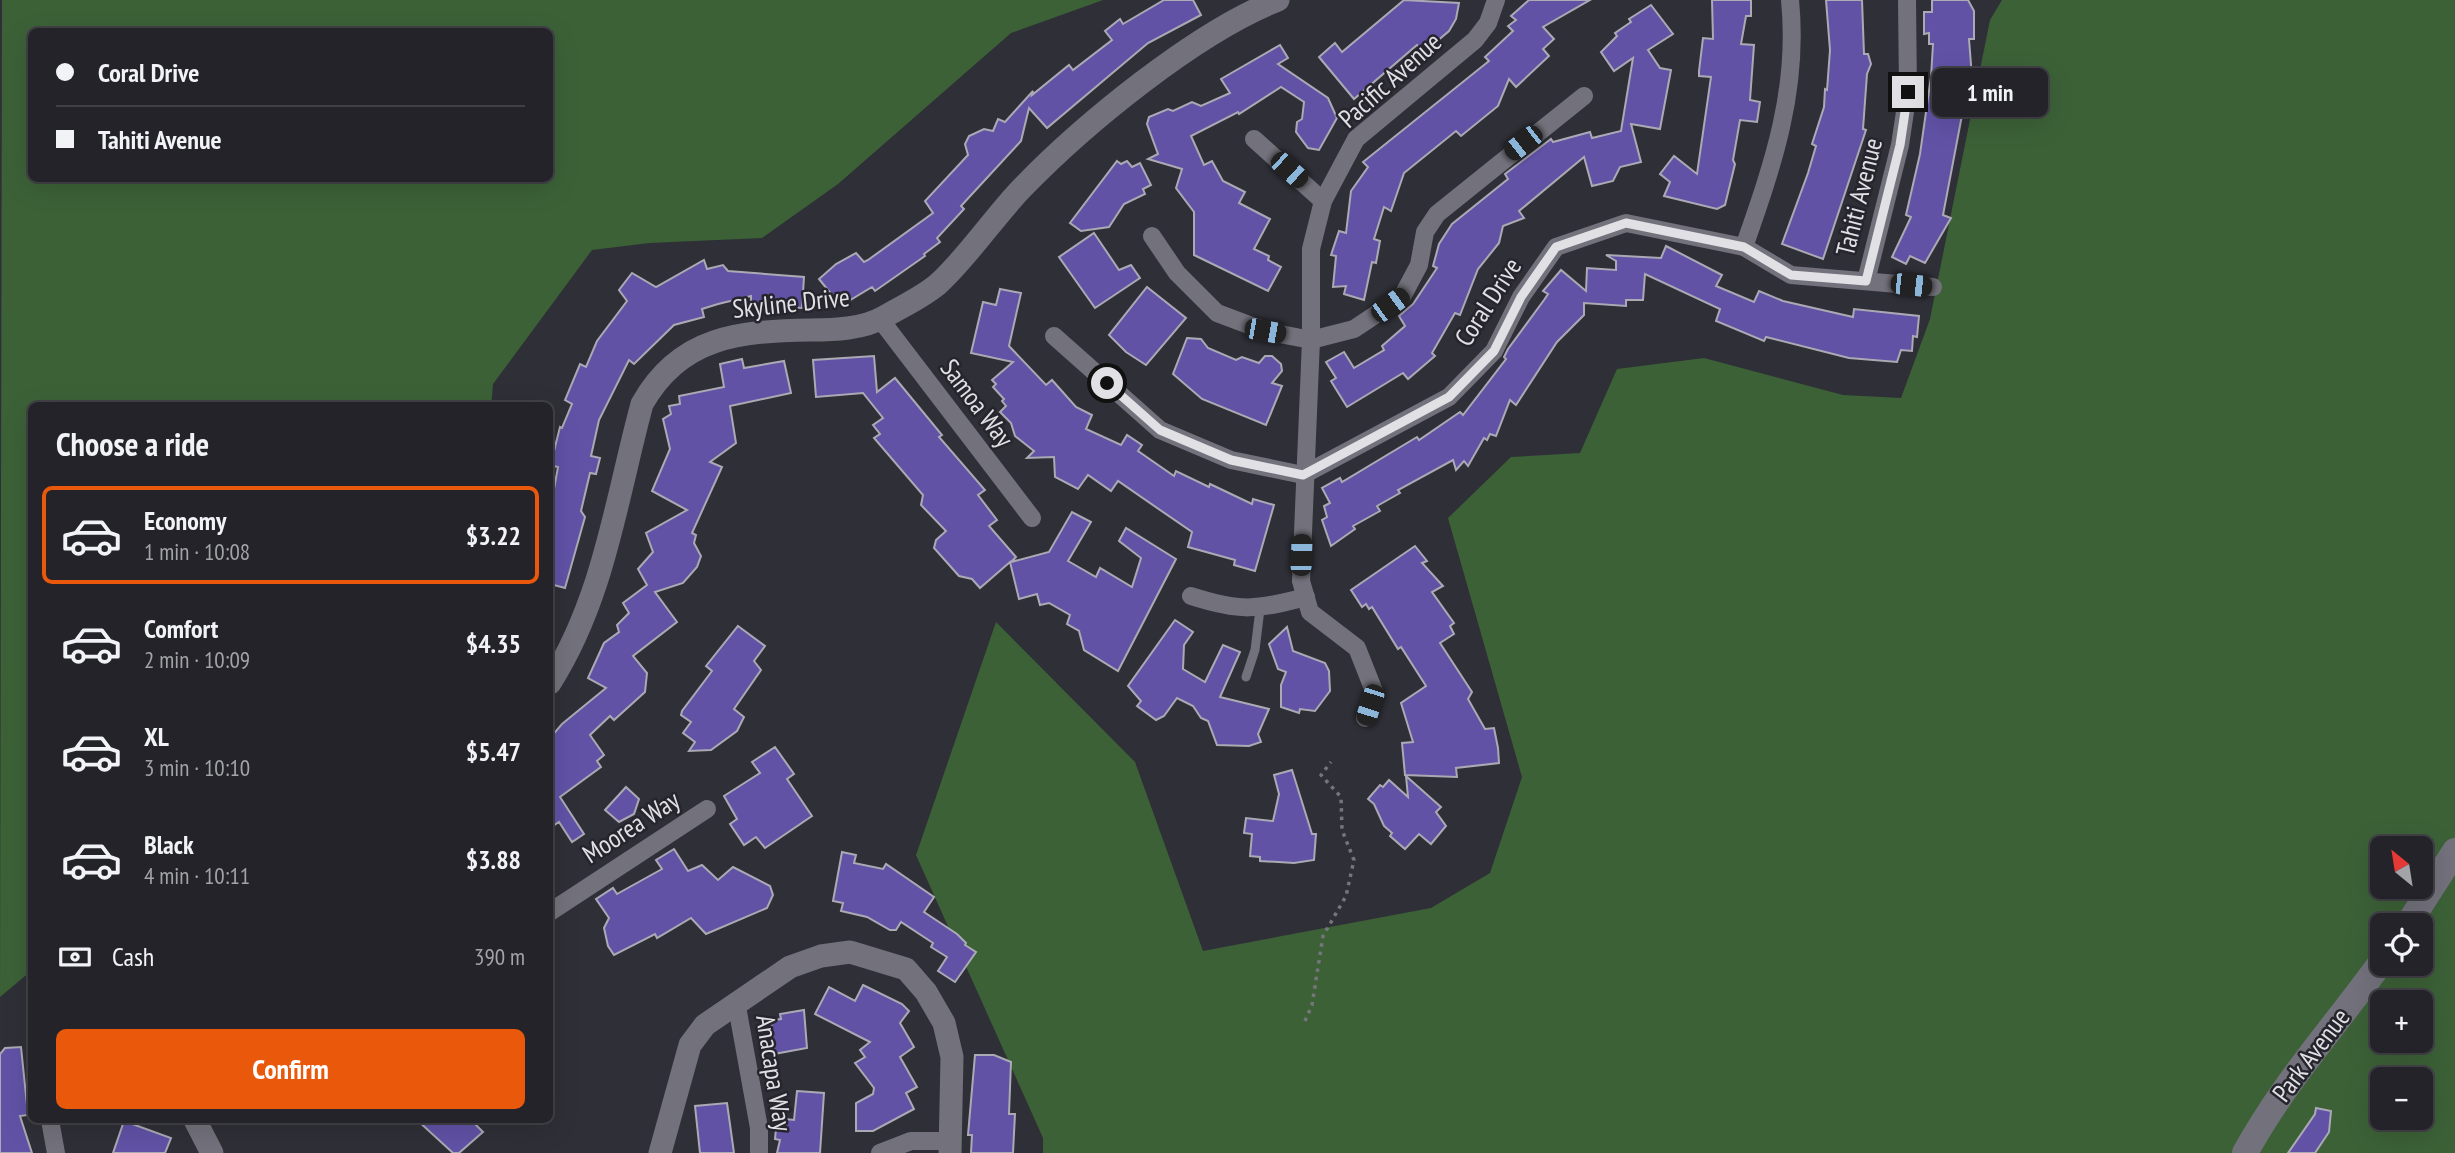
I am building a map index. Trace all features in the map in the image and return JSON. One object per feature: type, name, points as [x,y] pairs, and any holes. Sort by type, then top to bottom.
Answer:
[{"type":"main road","points":[[2415,913],[2455,851]]},
{"type":"main road","name":"Park Avenue","points":[[2245,1153],[2261,1124],[2306,1059],[2370,976]]},
{"type":"street","name":"Skyline Drive","points":[[553,678],[569,653],[589,609],[642,404],[655,381],[701,345],[758,331],[840,330],[880,319],[938,284],[1002,209],[1055,155],[1175,60],[1278,0]]},
{"type":"street","name":"Pacific Avenue","points":[[1365,718],[1374,691],[1357,648],[1310,611],[1301,581],[1303,475],[1311,340],[1311,249],[1323,201],[1356,139],[1475,40],[1488,23],[1496,0]]},
{"type":"street","points":[[1744,247],[1779,148],[1790,63],[1790,0]]},
{"type":"street","name":"Tahiti Avenue","points":[[1866,281],[1900,145],[1908,92],[1907,0]]},
{"type":"street","points":[[1152,236],[1177,273],[1217,313],[1265,331],[1311,340],[1354,329],[1402,297],[1419,265],[1426,232],[1437,214],[1584,96]]},
{"type":"street","points":[[1254,139],[1323,201]]},
{"type":"street","name":"Coral Drive","points":[[1303,475],[1449,397],[1494,351],[1521,297],[1556,247],[1626,223],[1744,247],[1791,275],[1933,287]]},
{"type":"street","name":"Samoa Way","points":[[880,319],[1032,518]]},
{"type":"street","points":[[1054,336],[1160,430],[1231,460],[1303,475]]},
{"type":"street","points":[[1191,596],[1225,607],[1260,609],[1306,597]]},
{"type":"street","name":"Moorea Way","points":[[553,910],[707,809]]},
{"type":"street","points":[[660,1153],[690,1045],[705,1025],[736,1001],[790,967],[821,956],[850,952],[906,970],[926,992],[944,1023],[952,1057],[950,1147],[911,1141],[880,1153]]},
{"type":"street","name":"Anacapa Way","points":[[736,1001],[759,1128],[759,1153]]},
{"type":"street","points":[[51,1123],[56,1153]]},
{"type":"street","points":[[197,1123],[212,1153]]},
{"type":"lane","points":[[1246,677],[1257,641],[1260,609]]},
{"type":"path","points":[[1305,1021],[1312,1005],[1323,936],[1346,896],[1354,860],[1342,830],[1341,797],[1321,775],[1331,762]]},
{"type":"green space","points":[[2,0],[1103,0],[1011,33],[838,184],[762,238],[649,243],[592,250],[493,384],[491,402],[28,402],[28,974],[0,997]]},
{"type":"green space","points":[[2002,0],[2455,0],[2455,1153],[1043,1153],[1043,1138],[916,855],[996,622],[1135,762],[1203,951],[1431,908],[1490,873],[1522,777],[1448,518],[1511,457],[1580,453],[1617,369],[1704,358],[1843,395],[1901,398],[1930,319],[1990,20]]},
{"type":"building","points":[[1164,0],[1193,0],[1201,15],[1148,43],[1047,128],[1029,108],[1021,141],[961,206],[964,209],[937,238],[940,242],[924,254],[925,256],[875,291],[872,287],[842,305],[832,295],[819,279],[836,264],[856,253],[864,262],[868,260],[933,213],[925,201],[968,155],[965,144],[969,136],[984,129],[993,131],[998,119],[1005,122],[1033,91],[1032,95],[1069,65],[1073,70],[1112,40],[1105,31],[1120,19],[1123,24]]},
{"type":"building","points":[[1404,0],[1459,3],[1456,19],[1449,31],[1423,53],[1417,45],[1354,99],[1319,57],[1335,43],[1342,52]]},
{"type":"building","points":[[1529,0],[1590,0],[1543,27],[1554,39],[1543,49],[1549,56],[1516,87],[1509,79],[1498,106],[1461,136],[1456,131],[1404,173],[1391,211],[1384,207],[1374,239],[1380,241],[1376,263],[1372,262],[1364,300],[1344,294],[1346,286],[1333,287],[1336,256],[1331,255],[1339,231],[1346,233],[1351,191],[1368,167],[1363,162],[1489,61],[1485,57],[1513,31],[1508,26],[1516,20],[1511,16]]},
{"type":"building","points":[[1712,0],[1751,0],[1751,16],[1746,16],[1741,44],[1754,45],[1750,100],[1760,102],[1757,122],[1740,120],[1733,160],[1735,164],[1725,205],[1717,209],[1664,196],[1670,182],[1660,174],[1674,156],[1697,174],[1711,77],[1699,76],[1699,71],[1703,38],[1713,39]]},
{"type":"building","points":[[1826,0],[1862,0],[1864,54],[1868,54],[1871,64],[1867,74],[1863,129],[1866,130],[1823,259],[1782,244],[1808,173],[1816,146],[1812,144],[1824,107],[1830,50]]},
{"type":"building","points":[[1932,0],[1968,0],[1974,11],[1974,39],[1969,39],[1972,77],[1968,107],[1963,110],[1943,215],[1951,218],[1925,263],[1910,256],[1906,264],[1892,257],[1911,217],[1906,215],[1920,154],[1931,77],[1933,44],[1929,44],[1929,33],[1924,34],[1924,12],[1932,12]]},
{"type":"building","points":[[1651,5],[1673,34],[1648,50],[1660,68],[1671,70],[1660,129],[1631,124],[1641,162],[1620,167],[1613,181],[1592,186],[1584,157],[1519,211],[1524,218],[1503,226],[1499,243],[1478,269],[1460,315],[1455,313],[1432,353],[1435,356],[1408,379],[1403,373],[1347,407],[1331,381],[1336,378],[1326,362],[1344,352],[1354,368],[1384,350],[1382,346],[1405,326],[1399,316],[1413,304],[1437,268],[1433,266],[1439,244],[1452,224],[1508,179],[1505,174],[1551,139],[1553,142],[1590,132],[1592,138],[1621,131],[1633,58],[1614,71],[1601,52],[1617,36],[1615,33],[1631,22],[1629,19]]},
{"type":"building","points":[[1280,45],[1288,58],[1278,64],[1328,98],[1337,118],[1319,150],[1308,148],[1296,132],[1297,122],[1302,119],[1304,102],[1281,87],[1239,114],[1238,112],[1191,136],[1204,165],[1212,161],[1223,181],[1245,192],[1239,203],[1270,219],[1254,249],[1269,256],[1268,260],[1281,267],[1268,291],[1194,255],[1194,212],[1176,188],[1182,169],[1148,159],[1158,154],[1147,124],[1149,117],[1168,109],[1173,111],[1192,102],[1201,106],[1230,93],[1221,79]]},
{"type":"building","points":[[1117,161],[1121,164],[1127,161],[1132,167],[1140,163],[1151,185],[1143,189],[1145,194],[1124,204],[1109,227],[1081,231],[1070,223]]},
{"type":"building","points":[[1094,233],[1119,270],[1131,265],[1140,278],[1095,308],[1059,257]]},
{"type":"building","points":[[1666,246],[1722,275],[1716,286],[1754,302],[1759,291],[1783,301],[1853,317],[1854,309],[1919,316],[1917,337],[1913,336],[1912,351],[1901,350],[1897,362],[1849,358],[1766,337],[1764,341],[1716,321],[1720,309],[1645,274],[1643,300],[1626,300],[1626,306],[1584,303],[1584,315],[1557,342],[1516,405],[1510,400],[1496,436],[1490,434],[1487,440],[1484,438],[1468,466],[1464,461],[1456,470],[1453,460],[1398,490],[1400,493],[1377,506],[1380,511],[1353,526],[1355,529],[1331,546],[1322,520],[1327,517],[1324,506],[1330,503],[1322,488],[1340,478],[1342,482],[1417,437],[1419,440],[1460,412],[1463,415],[1506,359],[1504,357],[1508,349],[1548,294],[1543,291],[1561,270],[1586,291],[1587,268],[1616,270],[1616,261],[1606,255],[1661,258]]},
{"type":"building","points":[[704,260],[707,269],[723,265],[728,271],[804,277],[802,308],[751,305],[751,296],[718,304],[702,309],[704,317],[674,325],[634,364],[629,360],[599,420],[591,456],[600,458],[596,474],[590,473],[581,511],[585,517],[565,588],[553,585],[553,494],[558,467],[553,466],[560,427],[562,428],[572,404],[565,400],[580,364],[586,367],[597,341],[627,301],[619,290],[632,273],[656,287]]},
{"type":"building","points":[[1147,287],[1186,318],[1146,365],[1126,352],[1109,335]]},
{"type":"building","points":[[1000,289],[1021,293],[1009,346],[1046,385],[1052,380],[1076,407],[1092,415],[1086,429],[1121,445],[1127,435],[1142,445],[1138,451],[1174,476],[1176,471],[1252,504],[1253,499],[1274,505],[1255,571],[1234,565],[1235,560],[1188,547],[1192,532],[1118,481],[1111,491],[1088,475],[1078,489],[1055,477],[1054,457],[1027,458],[1034,451],[1015,436],[1011,423],[1000,412],[1006,406],[1002,401],[1004,399],[993,387],[996,384],[992,380],[1013,362],[971,353],[983,302],[996,305]]},
{"type":"building","points":[[1187,338],[1201,339],[1208,348],[1236,360],[1242,357],[1259,363],[1265,356],[1272,356],[1281,364],[1282,371],[1272,383],[1282,386],[1266,425],[1202,399],[1173,374]]},
{"type":"building","points":[[874,356],[877,392],[895,378],[942,435],[939,437],[985,490],[978,495],[997,520],[989,526],[1016,557],[1011,562],[1049,552],[1072,512],[1091,522],[1068,561],[1096,577],[1100,568],[1132,587],[1141,558],[1119,541],[1126,528],[1176,559],[1118,671],[1084,650],[1079,631],[1067,624],[1070,615],[1049,603],[1040,605],[1037,594],[1019,599],[1010,562],[980,588],[972,579],[959,576],[934,548],[936,540],[946,531],[921,505],[923,495],[874,438],[880,434],[873,425],[883,418],[863,393],[816,397],[813,360]]},
{"type":"building","points":[[742,359],[744,368],[784,361],[791,393],[730,406],[736,443],[710,462],[722,467],[692,533],[696,535],[694,543],[701,556],[697,567],[683,583],[655,592],[677,622],[633,656],[647,673],[645,692],[614,720],[610,716],[590,735],[604,755],[597,761],[601,767],[560,797],[584,834],[572,842],[559,822],[553,826],[553,734],[606,688],[588,678],[604,643],[619,632],[617,625],[629,613],[623,603],[647,585],[638,569],[653,552],[646,533],[687,510],[652,491],[670,449],[663,419],[671,414],[669,406],[680,404],[679,396],[724,387],[720,364]]},
{"type":"building","points":[[1415,546],[1427,561],[1422,563],[1443,586],[1432,592],[1454,623],[1450,626],[1454,634],[1440,643],[1472,692],[1468,699],[1485,729],[1494,728],[1498,748],[1499,763],[1456,768],[1457,777],[1405,775],[1402,743],[1413,742],[1401,703],[1426,686],[1401,647],[1398,649],[1372,607],[1369,609],[1366,604],[1362,607],[1351,590]]},
{"type":"building","points":[[1175,620],[1193,632],[1184,645],[1183,669],[1205,682],[1223,645],[1240,652],[1220,697],[1269,709],[1258,734],[1261,742],[1249,746],[1217,745],[1208,721],[1201,718],[1193,706],[1177,698],[1164,716],[1156,720],[1137,706],[1141,701],[1128,686]]},
{"type":"building","points":[[738,626],[765,646],[754,661],[761,670],[734,709],[744,717],[737,731],[711,750],[689,751],[695,742],[683,733],[691,722],[681,715],[682,711],[712,671],[706,666]]},
{"type":"building","points":[[1287,627],[1293,651],[1325,663],[1329,671],[1330,691],[1315,711],[1300,709],[1299,713],[1281,707],[1281,685],[1286,672],[1278,669],[1269,644]]},
{"type":"building","points":[[775,747],[794,774],[787,779],[812,816],[765,848],[756,837],[744,845],[730,824],[737,819],[724,796],[760,773],[752,762]]},
{"type":"building","points":[[1292,770],[1312,834],[1316,834],[1314,860],[1294,863],[1260,861],[1260,857],[1250,856],[1252,834],[1244,833],[1246,818],[1273,821],[1279,794],[1274,775]]},
{"type":"building","points":[[1406,776],[1441,807],[1436,812],[1446,826],[1431,844],[1419,834],[1405,849],[1390,836],[1392,833],[1384,826],[1374,804],[1368,799],[1380,785],[1383,787],[1389,780],[1408,797]]},
{"type":"building","points":[[626,787],[639,799],[634,814],[619,822],[605,810]]},
{"type":"building","points":[[674,849],[688,871],[702,865],[718,880],[733,867],[770,886],[773,895],[767,908],[706,934],[691,918],[657,938],[655,934],[614,955],[608,946],[604,928],[609,918],[596,899],[613,888],[617,894],[662,869],[656,860]]},
{"type":"building","points":[[842,852],[856,855],[854,863],[883,869],[886,864],[934,897],[924,912],[957,934],[965,945],[976,952],[955,982],[938,971],[947,957],[931,947],[933,943],[901,922],[896,930],[890,930],[867,917],[841,911],[843,903],[833,901]]},
{"type":"building","points":[[863,985],[902,1004],[909,1011],[900,1023],[914,1047],[900,1057],[917,1087],[906,1093],[914,1109],[873,1131],[856,1131],[856,1103],[873,1094],[874,1088],[855,1063],[865,1057],[860,1050],[870,1042],[815,1014],[829,987],[855,1001]]},
{"type":"building","points":[[804,1010],[807,1048],[774,1054],[771,1020],[781,1019],[780,1014]]},
{"type":"building","points":[[21,1047],[28,1115],[20,1116],[32,1153],[0,1153],[0,1054],[5,1048]]},
{"type":"building","points":[[975,1055],[994,1055],[1011,1062],[1009,1114],[1015,1114],[1013,1153],[971,1153],[972,1135],[968,1135]]},
{"type":"building","points":[[797,1091],[824,1093],[820,1153],[777,1153],[780,1140],[775,1139],[777,1118],[794,1120]]},
{"type":"building","points":[[727,1103],[734,1153],[700,1153],[695,1106]]},
{"type":"building","points":[[2316,1108],[2331,1111],[2329,1132],[2315,1153],[2288,1153],[2315,1114]]},
{"type":"building","points":[[123,1123],[171,1138],[165,1153],[113,1153]]},
{"type":"building","points":[[420,1123],[474,1123],[483,1132],[459,1153],[453,1153]]},
{"type":"route","points":[[1107,383],[1160,430],[1231,460],[1303,475],[1449,397],[1494,351],[1521,297],[1556,247],[1626,223],[1744,247],[1791,275],[1866,281],[1900,145],[1908,92]]}]
